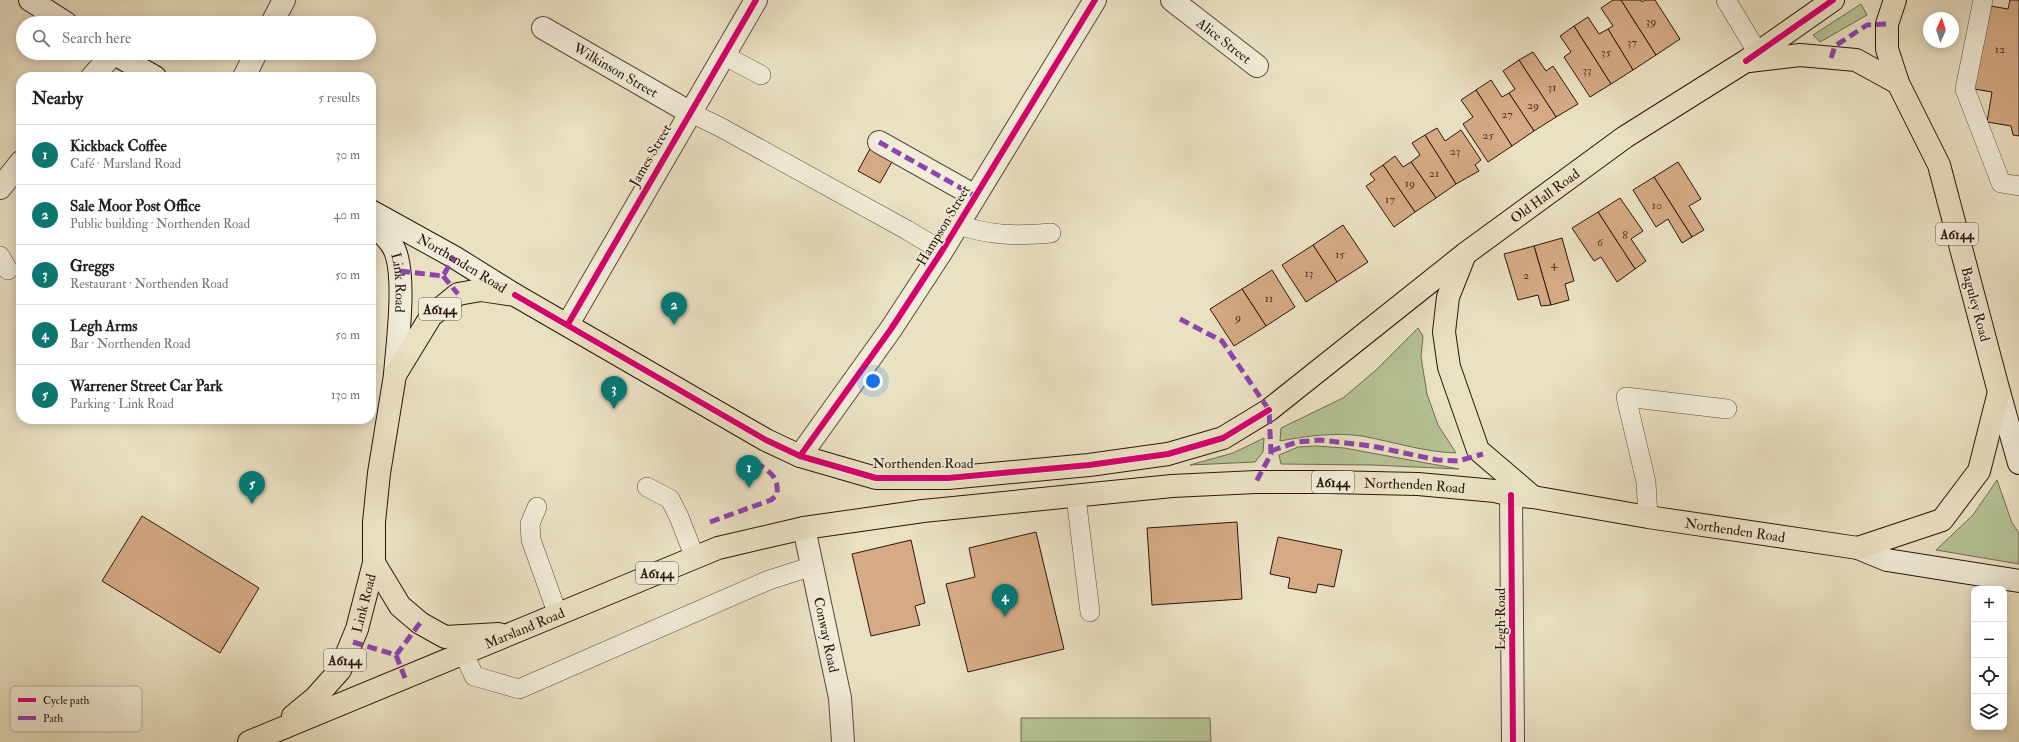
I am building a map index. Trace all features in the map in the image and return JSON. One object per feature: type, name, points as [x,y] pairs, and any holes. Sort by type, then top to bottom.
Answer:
[{"type":"main road","name":"Old Hall Road","points":[[1269,410],[1465,254],[1625,137],[1752,57],[1833,0]]},
{"type":"main road","name":"A6144","points":[[1895,0],[1887,24],[1887,49],[1898,83]]},
{"type":"main road","name":"A6144","points":[[1752,57],[1800,56],[1856,60],[1898,83]]},
{"type":"main road","name":"Baguley Road","points":[[1858,548],[1942,520],[1979,471],[1999,392],[1939,165],[1898,83]]},
{"type":"main road","points":[[1465,254],[1448,297],[1444,332],[1449,367],[1478,450],[1533,497]]},
{"type":"main road","name":"Link Road","points":[[276,737],[315,698],[340,670],[357,629],[374,563],[374,522],[379,473],[395,376],[431,316],[458,294],[481,290],[515,295]]},
{"type":"main road","name":"Northenden Road","points":[[515,295],[568,324],[766,440],[800,456],[876,478],[948,478],[1089,466],[1168,454],[1222,438],[1269,410]]},
{"type":"main road","name":"Northenden Road","points":[[804,528],[924,512],[1172,486],[1256,482],[1418,484],[1495,491],[1511,495],[1533,497],[1858,548]]},
{"type":"main road","name":"Marsland Road","points":[[249,742],[276,737],[464,654],[718,548],[804,528]]},
{"type":"main road","name":"Link Road","points":[[374,563],[400,606],[420,623],[445,637],[515,633]]},
{"type":"street","points":[[30,0],[55,16]]},
{"type":"street","points":[[276,16],[284,0]]},
{"type":"street","name":"James Street","points":[[568,324],[689,112],[756,0]]},
{"type":"street","name":"Hampson Street","points":[[800,456],[891,330],[942,251],[957,224],[1095,0]]},
{"type":"street","name":"Alice Street","points":[[1172,0],[1257,66]]},
{"type":"street","name":"Wilkinson Street","points":[[543,28],[689,112]]},
{"type":"street","points":[[97,72],[108,60]]},
{"type":"street","points":[[126,60],[146,72]]},
{"type":"street","points":[[246,72],[252,60]]},
{"type":"street","points":[[879,142],[975,196]]},
{"type":"street","points":[[0,188],[16,168]]},
{"type":"street","name":"Northenden Road","points":[[376,214],[454,257],[515,295]]},
{"type":"street","name":"Link Road","points":[[376,227],[392,245],[400,271],[401,296],[395,376]]},
{"type":"street","points":[[1999,392],[2019,463]]},
{"type":"street","name":"Legh Road","points":[[1511,495],[1513,742]]},
{"type":"street","name":"Conway Road","points":[[804,528],[840,698],[843,742]]},
{"type":"street","name":"Northenden Road","points":[[1858,548],[1886,560],[2019,581]]},
{"type":"lane","points":[[1726,0],[1752,57]]},
{"type":"lane","points":[[1983,0],[1965,89],[2001,183],[2019,186]]},
{"type":"lane","points":[[723,55],[761,75]]},
{"type":"lane","points":[[689,112],[720,127],[893,222],[942,251]]},
{"type":"lane","points":[[957,224],[978,232],[1014,235],[1051,233]]},
{"type":"lane","points":[[1648,516],[1646,482],[1626,397],[1727,409]]},
{"type":"lane","points":[[647,487],[670,499],[679,517],[695,558]]},
{"type":"lane","points":[[1076,497],[1090,612]]},
{"type":"lane","points":[[538,507],[530,524],[531,540],[558,615]]},
{"type":"lane","points":[[464,654],[474,676],[519,689],[769,580],[813,566]]},
{"type":"green space","points":[[1861,4],[1867,15],[1820,42],[1813,35]]},
{"type":"green space","points":[[1418,328],[1423,336],[1421,357],[1427,394],[1438,425],[1456,453],[1421,449],[1362,436],[1341,434],[1321,435],[1280,441],[1281,428],[1343,398],[1376,370]]},
{"type":"green space","points":[[1264,438],[1263,452],[1255,462],[1190,465],[1233,453]]},
{"type":"green space","points":[[1316,446],[1344,448],[1459,469],[1372,465],[1281,464],[1279,455],[1298,447]]},
{"type":"green space","points":[[1997,480],[2012,523],[2019,533],[2019,564],[1936,550],[1973,515]]},
{"type":"green space","points":[[1021,718],[1210,718],[1211,742],[1021,742]]},
{"type":"building","points":[[1613,0],[1621,0],[1656,55],[1633,70],[1608,29],[1613,26],[1601,8]]},
{"type":"building","points":[[1621,0],[1641,0],[1642,2],[1645,0],[1655,0],[1680,39],[1656,55]]},
{"type":"building","points":[[2010,0],[2019,0],[2019,136],[2013,135],[2011,126],[1987,122],[1992,92],[1974,89],[1991,6],[2008,9]]},
{"type":"building","points":[[1588,17],[1599,34],[1608,29],[1633,70],[1611,84],[1574,26]]},
{"type":"building","points":[[1574,26],[1611,84],[1590,97],[1564,57],[1571,52],[1560,36]]},
{"type":"building","points":[[1533,52],[1546,71],[1553,66],[1578,104],[1556,117],[1519,60]]},
{"type":"building","points":[[1519,60],[1556,117],[1534,131],[1509,93],[1515,89],[1503,71]]},
{"type":"building","points":[[1491,80],[1502,97],[1509,93],[1534,131],[1512,146],[1476,90]]},
{"type":"building","points":[[1476,90],[1512,146],[1488,162],[1463,124],[1473,117],[1461,100]]},
{"type":"building","points":[[1437,128],[1445,141],[1461,130],[1481,160],[1475,165],[1479,171],[1456,184],[1425,135]]},
{"type":"building","points":[[1425,135],[1456,184],[1436,198],[1411,162],[1420,155],[1412,143]]},
{"type":"building","points":[[871,147],[893,160],[880,183],[858,171]]},
{"type":"building","points":[[1395,156],[1403,167],[1411,162],[1436,198],[1415,212],[1383,165]]},
{"type":"building","points":[[1678,162],[1701,199],[1689,206],[1704,230],[1692,237],[1654,177]]},
{"type":"building","points":[[1383,165],[1415,212],[1394,227],[1366,186],[1375,180],[1370,174]]},
{"type":"building","points":[[1654,177],[1692,237],[1682,243],[1668,219],[1656,227],[1633,190]]},
{"type":"building","points":[[1620,198],[1643,231],[1631,239],[1646,261],[1635,269],[1598,212]]},
{"type":"building","points":[[1598,212],[1635,269],[1617,282],[1601,257],[1594,261],[1572,228]]},
{"type":"building","points":[[1343,225],[1368,262],[1337,282],[1313,245]]},
{"type":"building","points":[[1562,238],[1574,281],[1565,284],[1569,300],[1551,305],[1534,246]]},
{"type":"building","points":[[1313,245],[1337,282],[1306,302],[1282,265]]},
{"type":"building","points":[[1534,246],[1551,305],[1541,306],[1538,295],[1518,300],[1504,254]]},
{"type":"building","points":[[1272,270],[1295,307],[1266,326],[1242,289]]},
{"type":"building","points":[[1242,289],[1266,326],[1234,346],[1210,309]]},
{"type":"building","points":[[142,516],[259,588],[220,653],[102,581]]},
{"type":"building","points":[[1237,522],[1242,599],[1152,605],[1147,528]]},
{"type":"building","points":[[1036,532],[1064,649],[968,672],[946,584],[975,577],[969,548]]},
{"type":"building","points":[[1278,537],[1342,550],[1334,587],[1318,584],[1316,593],[1288,588],[1290,578],[1270,574]]},
{"type":"building","points":[[911,540],[925,603],[915,606],[920,625],[871,636],[852,554]]},
{"type":"marked path","points":[[1831,58],[1835,46],[1867,25],[1887,24]]},
{"type":"marked path","points":[[879,142],[975,196]]},
{"type":"marked path","points":[[400,271],[443,276],[454,257]]},
{"type":"marked path","points":[[443,276],[458,294]]},
{"type":"marked path","points":[[1180,319],[1222,341],[1269,410],[1271,454],[1256,482]]},
{"type":"marked path","points":[[1271,451],[1297,442],[1320,440],[1372,446],[1437,460],[1458,461],[1483,454]]},
{"type":"marked path","points":[[710,522],[771,500],[777,495],[775,478],[754,461]]},
{"type":"marked path","points":[[353,642],[396,655],[420,623]]},
{"type":"marked path","points":[[396,655],[405,678]]},
{"type":"cycle path","points":[[568,324],[756,0]]},
{"type":"cycle path","points":[[800,456],[891,329],[942,251],[1095,0]]},
{"type":"cycle path","points":[[1746,61],[1833,0]]},
{"type":"cycle path","points":[[515,295],[766,440],[800,456],[876,478],[948,478],[1089,465],[1168,454],[1223,438],[1269,410]]},
{"type":"cycle path","points":[[1511,495],[1513,742]]},
{"type":"place","name":"Sale Moor Post Office","points":[[674,325]]},
{"type":"place","name":"Greggs","points":[[614,409]]},
{"type":"place","name":"Kickback Coffee","points":[[749,488]]},
{"type":"place","name":"Warrener Street Car Park","points":[[252,504]]},
{"type":"place","name":"Legh Arms","points":[[1005,617]]}]
